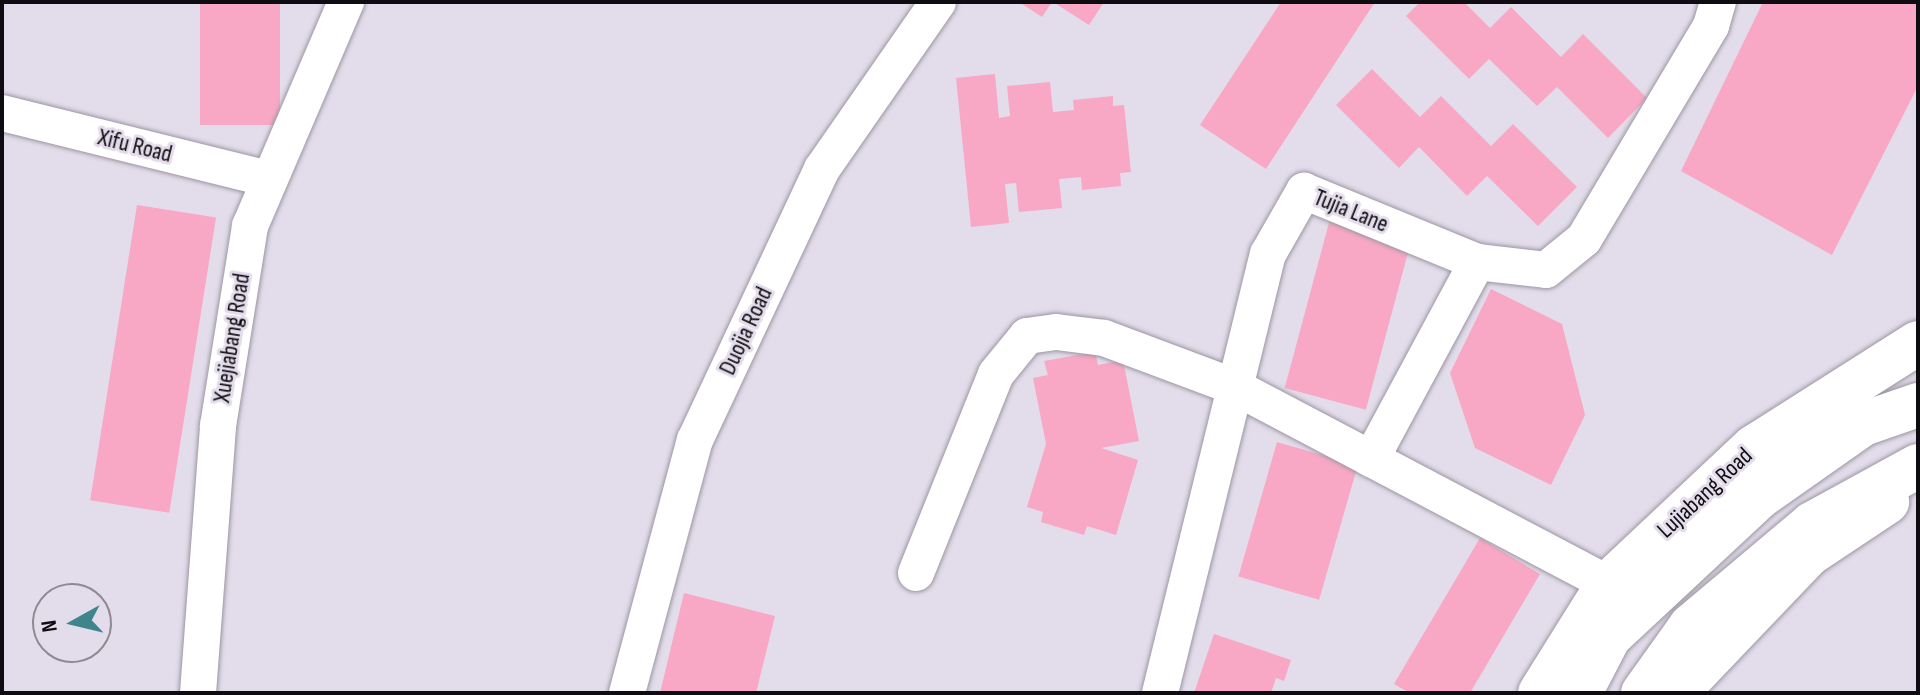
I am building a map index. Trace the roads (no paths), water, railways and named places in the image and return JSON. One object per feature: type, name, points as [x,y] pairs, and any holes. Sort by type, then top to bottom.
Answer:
[{"type":"main road","name":"Lujiabang Road","points":[[1540,693],[1608,584],[1754,447],[1918,343]]},
{"type":"main road","points":[[1580,693],[1609,637],[1759,497],[1863,424],[1918,405]]},
{"type":"main road","points":[[1643,693],[1691,626],[1812,524],[1918,466]]},
{"type":"main road","points":[[1676,693],[1809,554],[1918,482]]},
{"type":"street","name":"Xuejiabang Road","points":[[198,693],[218,426],[250,226],[346,2]]},
{"type":"street","name":"Duojia Road","points":[[627,693],[695,440],[822,169],[938,2]]},
{"type":"street","name":"Tujia Lane","points":[[1160,693],[1268,254],[1304,191],[1477,262],[1546,270],[1584,239],[1711,26],[1718,2]]},
{"type":"street","name":"Xifu Road","points":[[2,113],[269,179]]},
{"type":"street","points":[[1371,459],[1477,262]]},
{"type":"street","points":[[916,573],[996,374],[1027,336],[1104,338],[1235,387],[1608,584]]}]
